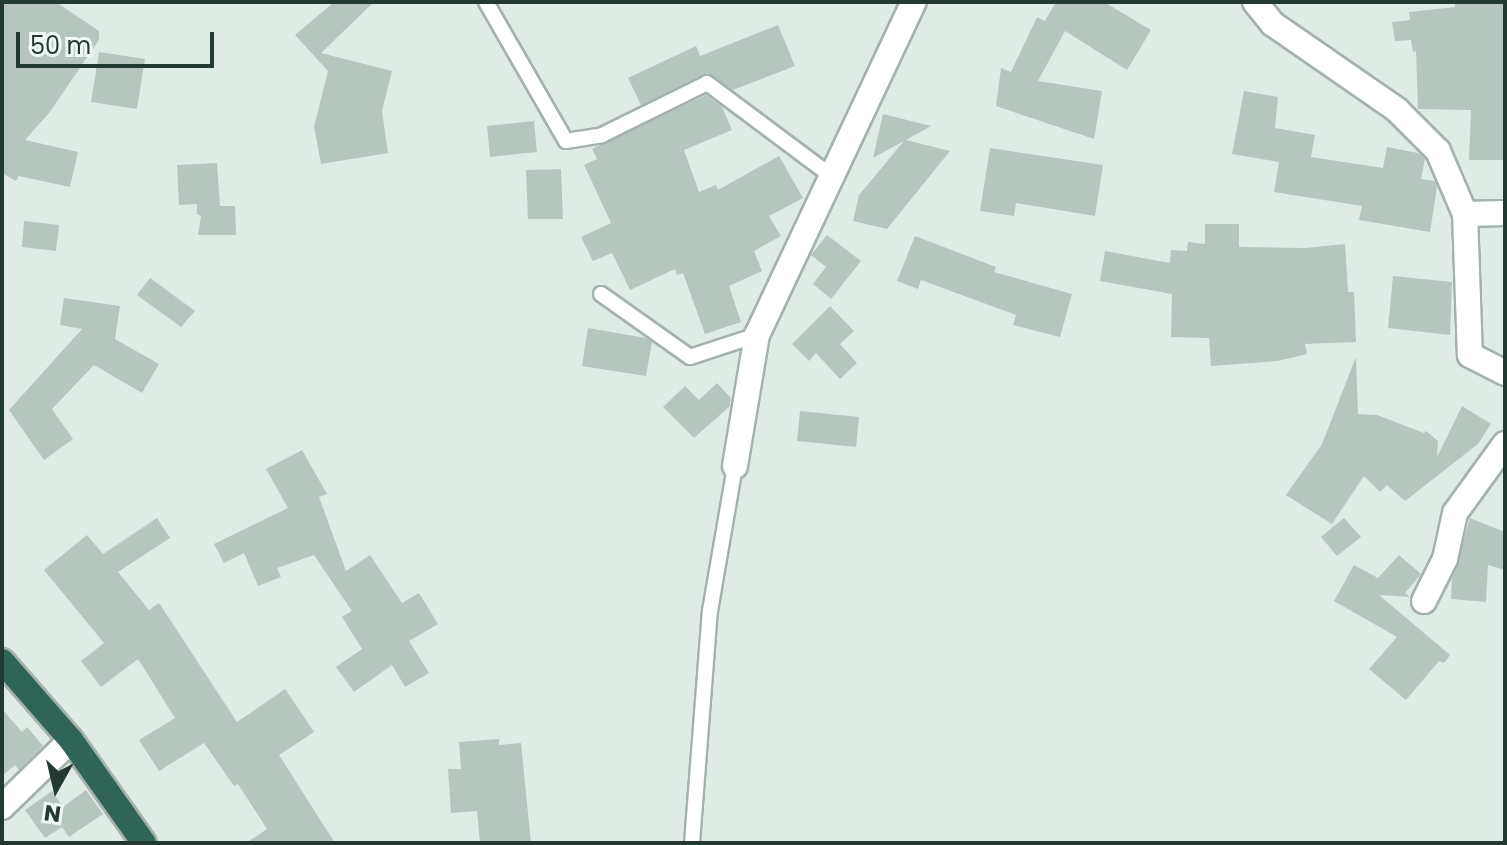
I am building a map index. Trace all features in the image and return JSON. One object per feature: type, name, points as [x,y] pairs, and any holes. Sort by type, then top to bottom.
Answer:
[{"type":"highway","points":[[2,661],[71,740],[144,843]]},
{"type":"street","points":[[735,466],[757,335],[834,178],[914,2]]},
{"type":"street","points":[[1255,2],[1273,24],[1397,110],[1438,151],[1465,214],[1470,355],[1505,373]]},
{"type":"street","points":[[1465,214],[1505,213]]},
{"type":"street","points":[[1424,601],[1445,559],[1455,513],[1505,444]]},
{"type":"street","points":[[2,807],[71,740]]},
{"type":"lane","points":[[486,2],[566,141],[602,135],[707,83],[834,178]]},
{"type":"lane","points":[[601,294],[690,357],[757,335]]},
{"type":"lane","points":[[692,843],[710,611],[735,466]]},
{"type":"building","points":[[2,2],[56,2],[99,31],[99,40],[49,113],[25,140],[78,152],[70,187],[19,176],[16,181],[2,173]]},
{"type":"building","points":[[334,2],[374,2],[321,53],[392,71],[382,111],[388,153],[321,164],[314,127],[328,71],[295,35]]},
{"type":"building","points":[[1056,2],[1104,2],[1151,30],[1127,70],[1065,31],[1038,81],[1102,91],[1094,139],[996,106],[1001,68],[1011,72],[1037,17],[1045,21]]},
{"type":"building","points":[[1455,2],[1505,2],[1505,160],[1469,160],[1471,110],[1418,109],[1416,51],[1413,52],[1411,40],[1395,41],[1392,22],[1410,20],[1409,12],[1455,7]]},
{"type":"building","points":[[778,25],[795,66],[733,90],[707,73],[641,105],[628,78],[696,46],[700,56]]},
{"type":"building","points":[[99,52],[145,59],[137,109],[91,102]]},
{"type":"building","points":[[1244,91],[1278,97],[1275,128],[1315,135],[1311,157],[1383,168],[1387,147],[1418,153],[1425,159],[1421,179],[1435,181],[1437,187],[1430,232],[1359,220],[1362,206],[1274,192],[1279,162],[1232,154]]},
{"type":"building","points":[[706,95],[722,107],[732,130],[684,150],[699,192],[716,185],[718,190],[779,156],[803,198],[769,216],[781,236],[754,251],[762,271],[729,286],[741,322],[705,334],[683,273],[677,275],[675,269],[630,290],[612,253],[593,261],[581,237],[611,223],[584,165],[597,159],[592,149]]},
{"type":"building","points":[[883,114],[931,126],[906,140],[950,151],[887,229],[853,221],[859,195],[904,141],[873,158]]},
{"type":"building","points":[[534,121],[537,152],[490,157],[487,126]]},
{"type":"building","points":[[990,148],[1103,165],[1095,216],[1016,203],[1014,216],[980,211]]},
{"type":"building","points":[[217,163],[220,206],[235,206],[236,235],[198,235],[201,216],[197,214],[197,204],[179,205],[177,165]]},
{"type":"building","points":[[561,169],[563,219],[528,219],[526,170]]},
{"type":"building","points":[[24,221],[59,225],[56,251],[22,247]]},
{"type":"building","points":[[1205,224],[1239,224],[1239,247],[1305,248],[1345,244],[1348,292],[1354,292],[1356,342],[1305,344],[1307,354],[1278,361],[1211,366],[1209,338],[1171,337],[1172,294],[1100,281],[1105,251],[1170,263],[1171,250],[1187,251],[1188,242],[1205,244]]},
{"type":"building","points":[[827,235],[861,261],[831,299],[813,284],[826,267],[811,255]]},
{"type":"building","points":[[915,236],[996,267],[994,272],[1072,294],[1060,337],[1013,325],[1016,315],[921,280],[918,289],[897,281]]},
{"type":"building","points":[[1393,276],[1452,282],[1450,335],[1388,328]]},
{"type":"building","points":[[150,278],[195,311],[181,327],[137,295]]},
{"type":"building","points":[[64,298],[120,306],[115,339],[159,364],[142,393],[94,365],[52,409],[73,439],[44,460],[9,410],[82,329],[60,325]]},
{"type":"building","points":[[830,306],[854,331],[840,344],[857,363],[840,379],[816,353],[809,361],[792,344]]},
{"type":"building","points":[[588,328],[646,338],[652,342],[646,376],[582,366]]},
{"type":"building","points":[[1356,357],[1358,414],[1377,415],[1424,433],[1426,431],[1438,441],[1437,457],[1462,406],[1491,424],[1478,444],[1405,501],[1387,485],[1380,492],[1364,476],[1332,524],[1286,495],[1322,444]]},
{"type":"building","points":[[717,383],[731,398],[730,406],[694,438],[663,407],[685,386],[699,400]]},
{"type":"building","points":[[800,411],[859,417],[856,447],[797,441]]},
{"type":"building","points":[[302,450],[327,494],[319,497],[346,571],[370,555],[402,603],[419,593],[438,624],[409,641],[429,673],[405,687],[392,665],[354,692],[336,667],[362,649],[342,617],[352,611],[314,555],[277,568],[281,577],[258,586],[244,553],[224,563],[214,544],[288,508],[266,469]]},
{"type":"building","points":[[157,518],[170,538],[118,572],[149,610],[159,603],[237,722],[285,689],[314,732],[279,755],[335,843],[246,843],[267,829],[238,784],[234,786],[204,743],[159,771],[139,740],[175,718],[138,659],[101,687],[81,661],[104,643],[44,570],[87,535],[103,554]]},
{"type":"building","points":[[1344,518],[1361,537],[1337,556],[1321,537]]},
{"type":"building","points":[[1470,518],[1505,532],[1505,570],[1488,565],[1486,602],[1451,599],[1452,578]]},
{"type":"building","points":[[1399,555],[1421,574],[1405,593],[1410,597],[1379,595],[1450,655],[1444,663],[1439,661],[1406,700],[1369,669],[1397,637],[1334,601],[1354,565],[1378,578]]},
{"type":"building","points":[[2,709],[22,732],[27,727],[43,746],[19,770],[15,765],[2,776]]},
{"type":"building","points":[[499,739],[499,745],[521,743],[531,843],[480,843],[477,811],[451,813],[448,769],[461,769],[459,742]]},
{"type":"building","points":[[86,790],[103,814],[69,837],[62,827],[45,838],[25,810],[52,791],[63,807]]}]
